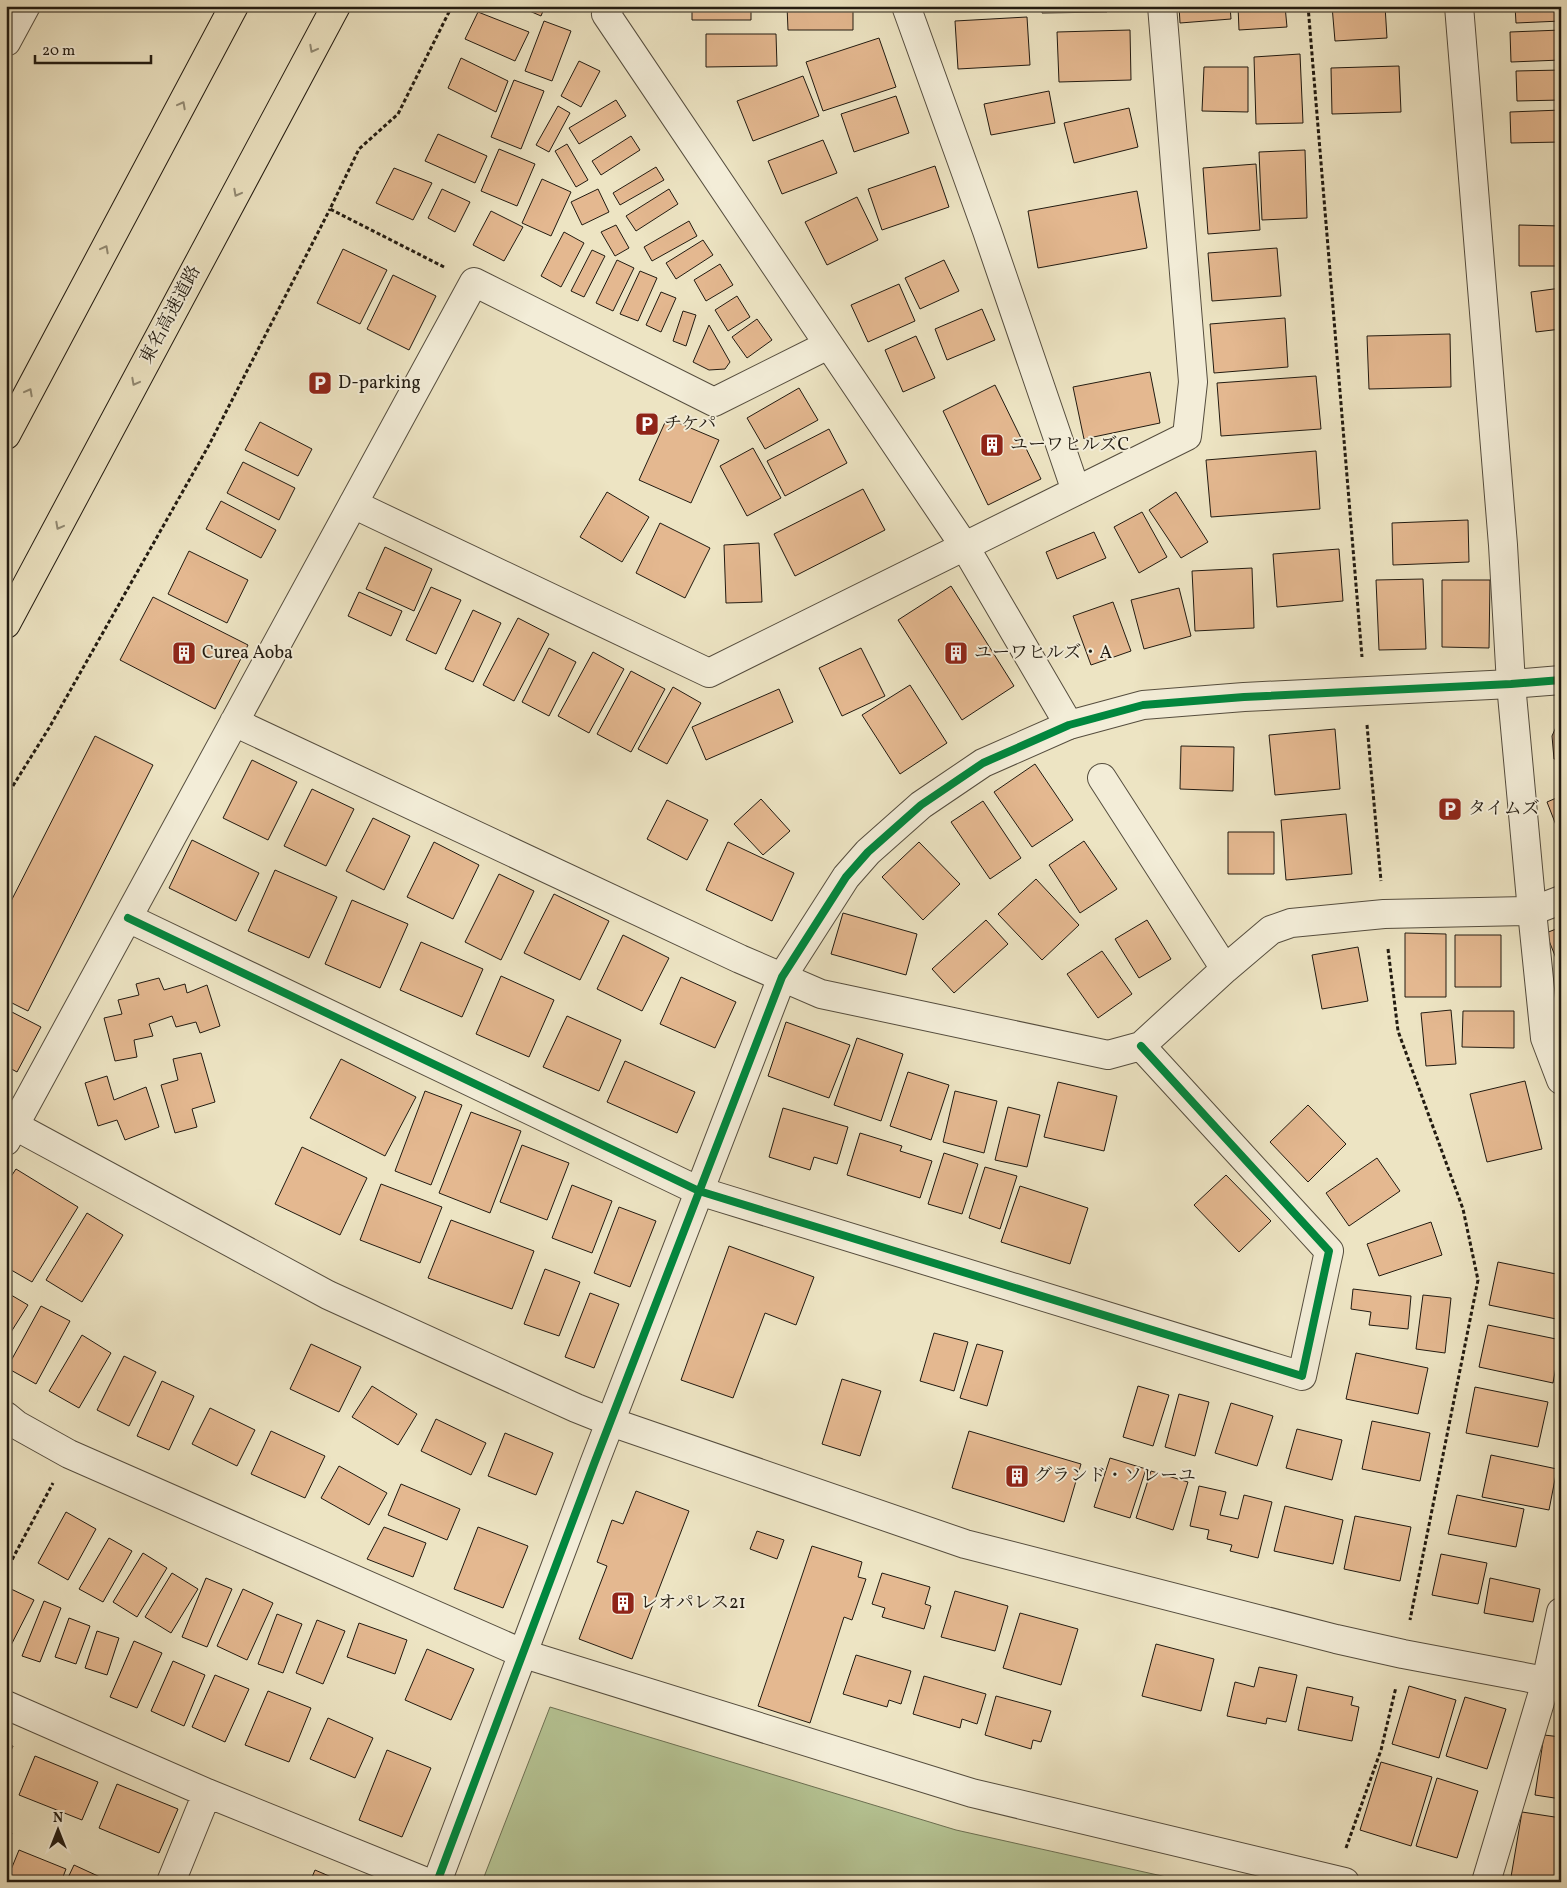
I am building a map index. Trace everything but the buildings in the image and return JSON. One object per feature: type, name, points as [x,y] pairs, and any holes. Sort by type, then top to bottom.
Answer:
[{"type":"highway","points":[[6,435],[234,6]]},
{"type":"highway","name":"東名高速道路","points":[[6,624],[336,6]]},
{"type":"street","points":[[610,6],[606,14],[965,547],[1069,725]]},
{"type":"street","points":[[906,6],[984,222],[1076,490]]},
{"type":"street","points":[[353,504],[709,672],[1187,436],[1193,382],[1162,6]]},
{"type":"street","points":[[1459,6],[1512,684],[1532,911],[1545,1038],[1561,1080]]},
{"type":"street","points":[[828,345],[714,402],[474,282],[128,918],[9,1129],[328,1295],[576,1408],[611,1422],[965,1544],[1336,1639],[1554,1683]]},
{"type":"street","points":[[437,1882],[782,977],[846,877],[868,852],[921,805],[983,764],[1069,725],[1143,705],[1244,697],[1561,680]]},
{"type":"street","points":[[234,722],[740,959],[821,994],[1108,1054],[1141,1046],[1225,969],[1271,930],[1291,923],[1384,914],[1532,911],[1561,900]]},
{"type":"street","points":[[1102,778],[1225,969]]},
{"type":"street","points":[[128,918],[699,1191],[1302,1376],[1329,1251],[1141,1046]]},
{"type":"street","points":[[6,1416],[17,1425],[69,1454],[524,1654],[972,1793],[1340,1881]]},
{"type":"street","points":[[1486,1882],[1554,1683],[1561,1612]]},
{"type":"street","points":[[6,1705],[208,1793],[426,1882]]},
{"type":"street","points":[[171,1882],[208,1793]]},
{"type":"lane","points":[[8,43],[28,6]]},
{"type":"path","points":[[6,797],[49,728],[209,445],[359,149],[398,114],[452,6]]},
{"type":"path","points":[[1308,6],[1364,691],[1384,914],[1398,1031],[1464,1209],[1478,1280],[1403,1654],[1381,1750],[1340,1881]]},
{"type":"path","points":[[330,209],[474,282]]},
{"type":"path","points":[[6,1571],[69,1454]]},
{"type":"green space","points":[[550,1707],[956,1830],[1189,1882],[482,1882]]},
{"type":"cycle path","points":[[437,1882],[594,1464],[782,977],[846,877],[868,852],[921,805],[983,763],[1069,725],[1143,705],[1244,697],[1561,680]]},
{"type":"cycle path","points":[[128,918],[699,1191],[1302,1376],[1329,1251],[1141,1046]]},
{"type":"place","name":"D-parking","points":[[320,383]]},
{"type":"place","name":"チケパ","points":[[647,424]]},
{"type":"place","name":"ユーワヒルズC","points":[[992,445]]},
{"type":"place","name":"Curea Aoba","points":[[184,653]]},
{"type":"place","name":"ユーワヒルズ・A","points":[[956,653]]},
{"type":"place","name":"タイムズ","points":[[1450,809]]},
{"type":"place","name":"グランド・ソレーユ","points":[[1017,1476]]},
{"type":"place","name":"レオパレス21","points":[[623,1603]]}]
